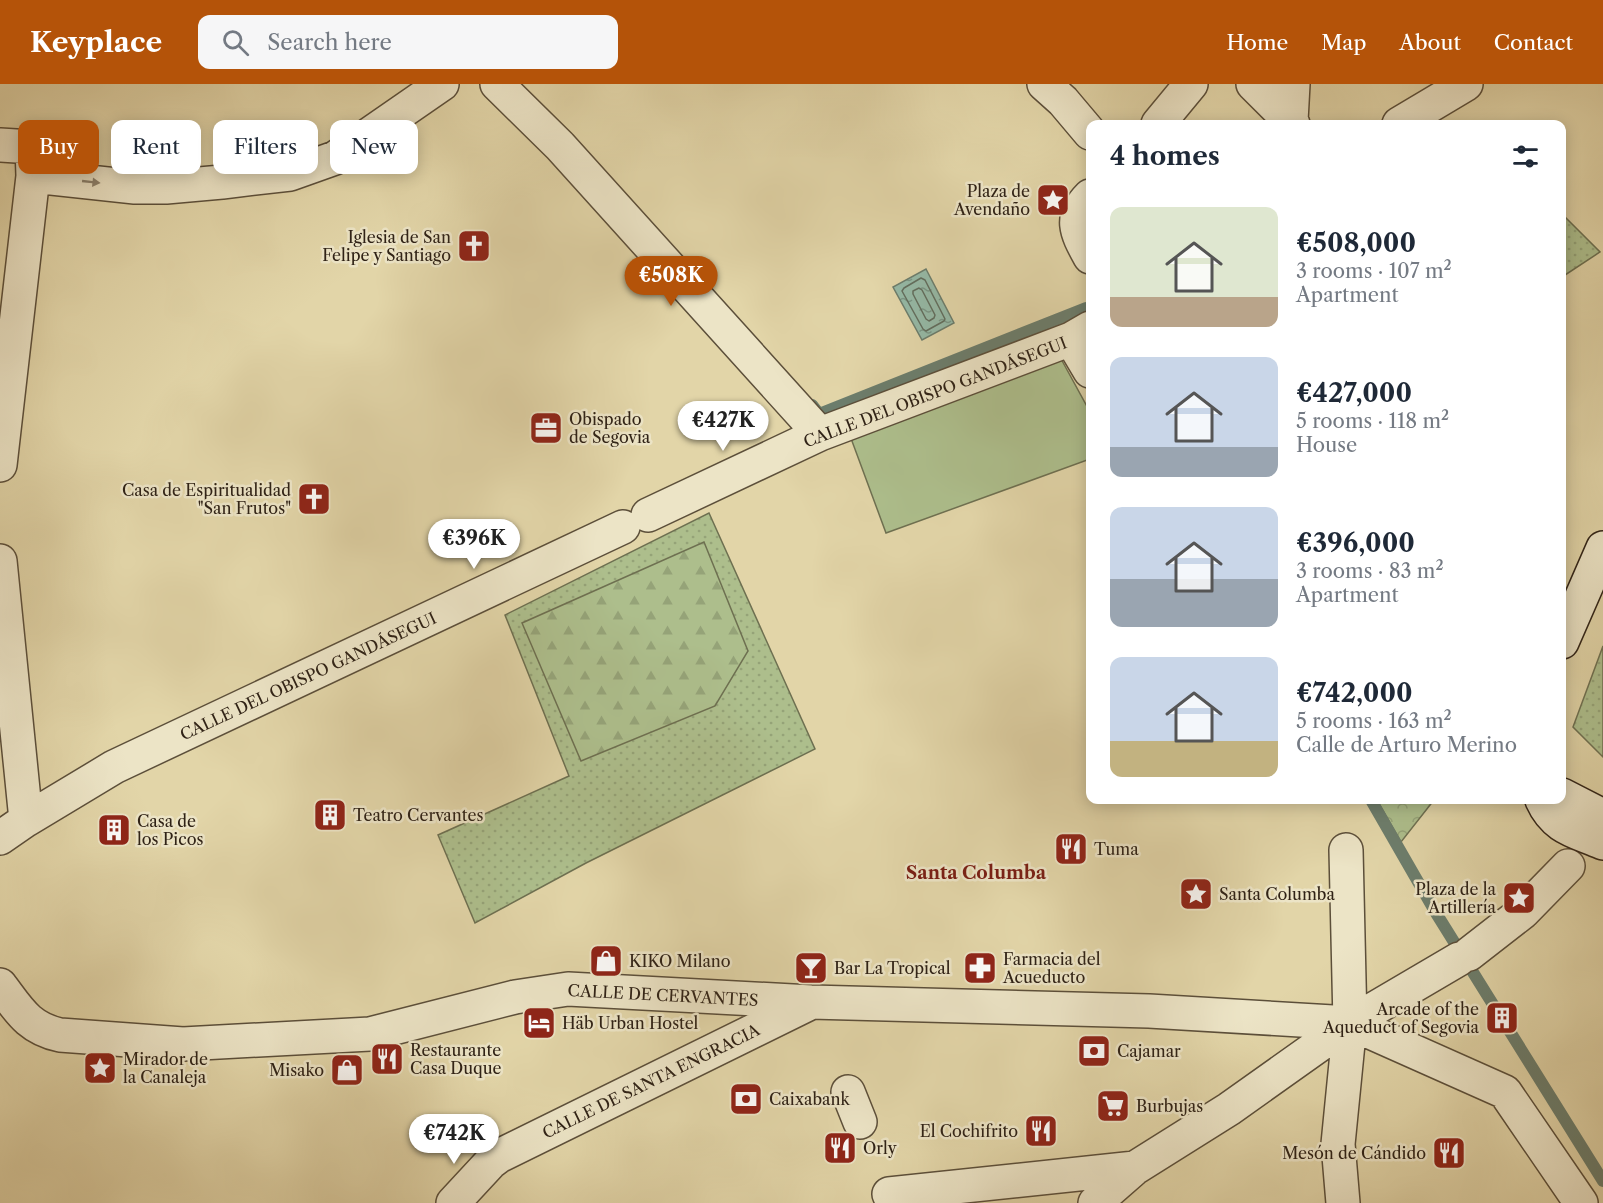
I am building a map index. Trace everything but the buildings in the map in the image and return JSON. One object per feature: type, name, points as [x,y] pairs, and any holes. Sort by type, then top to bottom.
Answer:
[{"type":"street","points":[[33,176],[135,187],[166,187],[290,174],[335,158],[442,84]]},
{"type":"street","points":[[497,84],[560,146],[820,435]]},
{"type":"street","points":[[1161,120],[1191,84]]},
{"type":"street","points":[[1253,84],[1289,120]]},
{"type":"street","points":[[1292,120],[1293,84]]},
{"type":"street","points":[[1405,120],[1466,84]]},
{"type":"street","points":[[1054,93],[1086,129]]},
{"type":"street","points":[[0,145],[32,147],[33,176],[0,465]]},
{"type":"street","points":[[1086,202],[1077,214],[1076,227],[1086,248]]},
{"type":"street","points":[[1081,334],[1086,355]]},
{"type":"street","name":"CALLE DEL OBISPO GANDÁSEGUI","points":[[0,838],[114,767],[820,435],[1081,334]]},
{"type":"street","points":[[1566,633],[1603,548]]},
{"type":"street","points":[[0,561],[26,820]]},
{"type":"street","points":[[1566,797],[1603,816]]},
{"type":"street","points":[[1544,804],[1560,825],[1603,843]]},
{"type":"street","points":[[1343,1203],[1338,1144],[1350,1023],[1346,850]]},
{"type":"street","points":[[1095,1203],[1136,1168],[1229,1109],[1350,1023],[1464,956],[1523,912],[1568,866]]},
{"type":"street","name":"CALLE DE CERVANTES","points":[[0,985],[28,1022],[48,1032],[60,1035],[183,1044],[370,1034],[515,997],[568,989],[811,1002],[1149,1011],[1350,1023]]},
{"type":"street","name":"CALLE DE SANTA ENGRACIA","points":[[453,1203],[491,1162],[811,1002]]},
{"type":"street","points":[[1350,1023],[1505,1092],[1581,1203]]},
{"type":"street","points":[[848,1092],[860,1122]]},
{"type":"street","points":[[891,1198],[1136,1168]]},
{"type":"green space","points":[[1566,218],[1600,252],[1566,274]]},
{"type":"green space","points":[[1060,357],[1086,405],[1086,460],[886,533],[849,433]]},
{"type":"green space","points":[[709,513],[815,749],[586,863],[475,923],[438,835],[569,776],[505,615]]},
{"type":"green space","points":[[704,542],[748,651],[715,706],[581,761],[522,623]]},
{"type":"green space","points":[[1603,646],[1603,757],[1573,727]]},
{"type":"green space","points":[[1379,804],[1431,804],[1401,842]]},
{"type":"water","points":[[926,269],[954,323],[922,340],[893,287]]},
{"type":"waterway","points":[[812,405],[819,414],[1086,308]]},
{"type":"waterway","points":[[1373,804],[1436,913],[1603,1181]]},
{"type":"place","name":"Plaza de Avendaño","points":[[1053,200]]},
{"type":"place","name":"Iglesia de San Felipe y Santiago","points":[[474,246]]},
{"type":"place","name":"Obispado de Segovia","points":[[546,428]]},
{"type":"place","name":"Casa de Espiritualidad \"San Frutos\"","points":[[314,499]]},
{"type":"place","name":"Teatro Cervantes","points":[[330,815]]},
{"type":"place","name":"Casa de los Picos","points":[[114,830]]},
{"type":"place","name":"Tuma","points":[[1071,849]]},
{"type":"place","name":"Santa Columba","points":[[1196,894]]},
{"type":"place","name":"Plaza de la Artillería","points":[[1519,898]]},
{"type":"place","name":"KIKO Milano","points":[[606,961]]},
{"type":"place","name":"Bar La Tropical","points":[[811,968]]},
{"type":"place","name":"Farmacia del Acueducto","points":[[980,968]]},
{"type":"place","name":"Arcade of the Aqueduct of Segovia","points":[[1502,1018]]},
{"type":"place","name":"Häb Urban Hostel","points":[[539,1023]]},
{"type":"place","name":"Cajamar","points":[[1094,1051]]},
{"type":"place","name":"Restaurante Casa Duque","points":[[387,1059]]},
{"type":"place","name":"Mirador de la Canaleja","points":[[100,1068]]},
{"type":"place","name":"Misako","points":[[347,1070]]},
{"type":"place","name":"Caixabank","points":[[746,1099]]},
{"type":"place","name":"Burbujas","points":[[1113,1106]]},
{"type":"place","name":"El Cochifrito","points":[[1041,1131]]},
{"type":"place","name":"Orly","points":[[840,1148]]},
{"type":"place","name":"Mesón de Cándido","points":[[1449,1153]]},
{"type":"district","name":"Santa Columba","points":[[976,873]]}]
